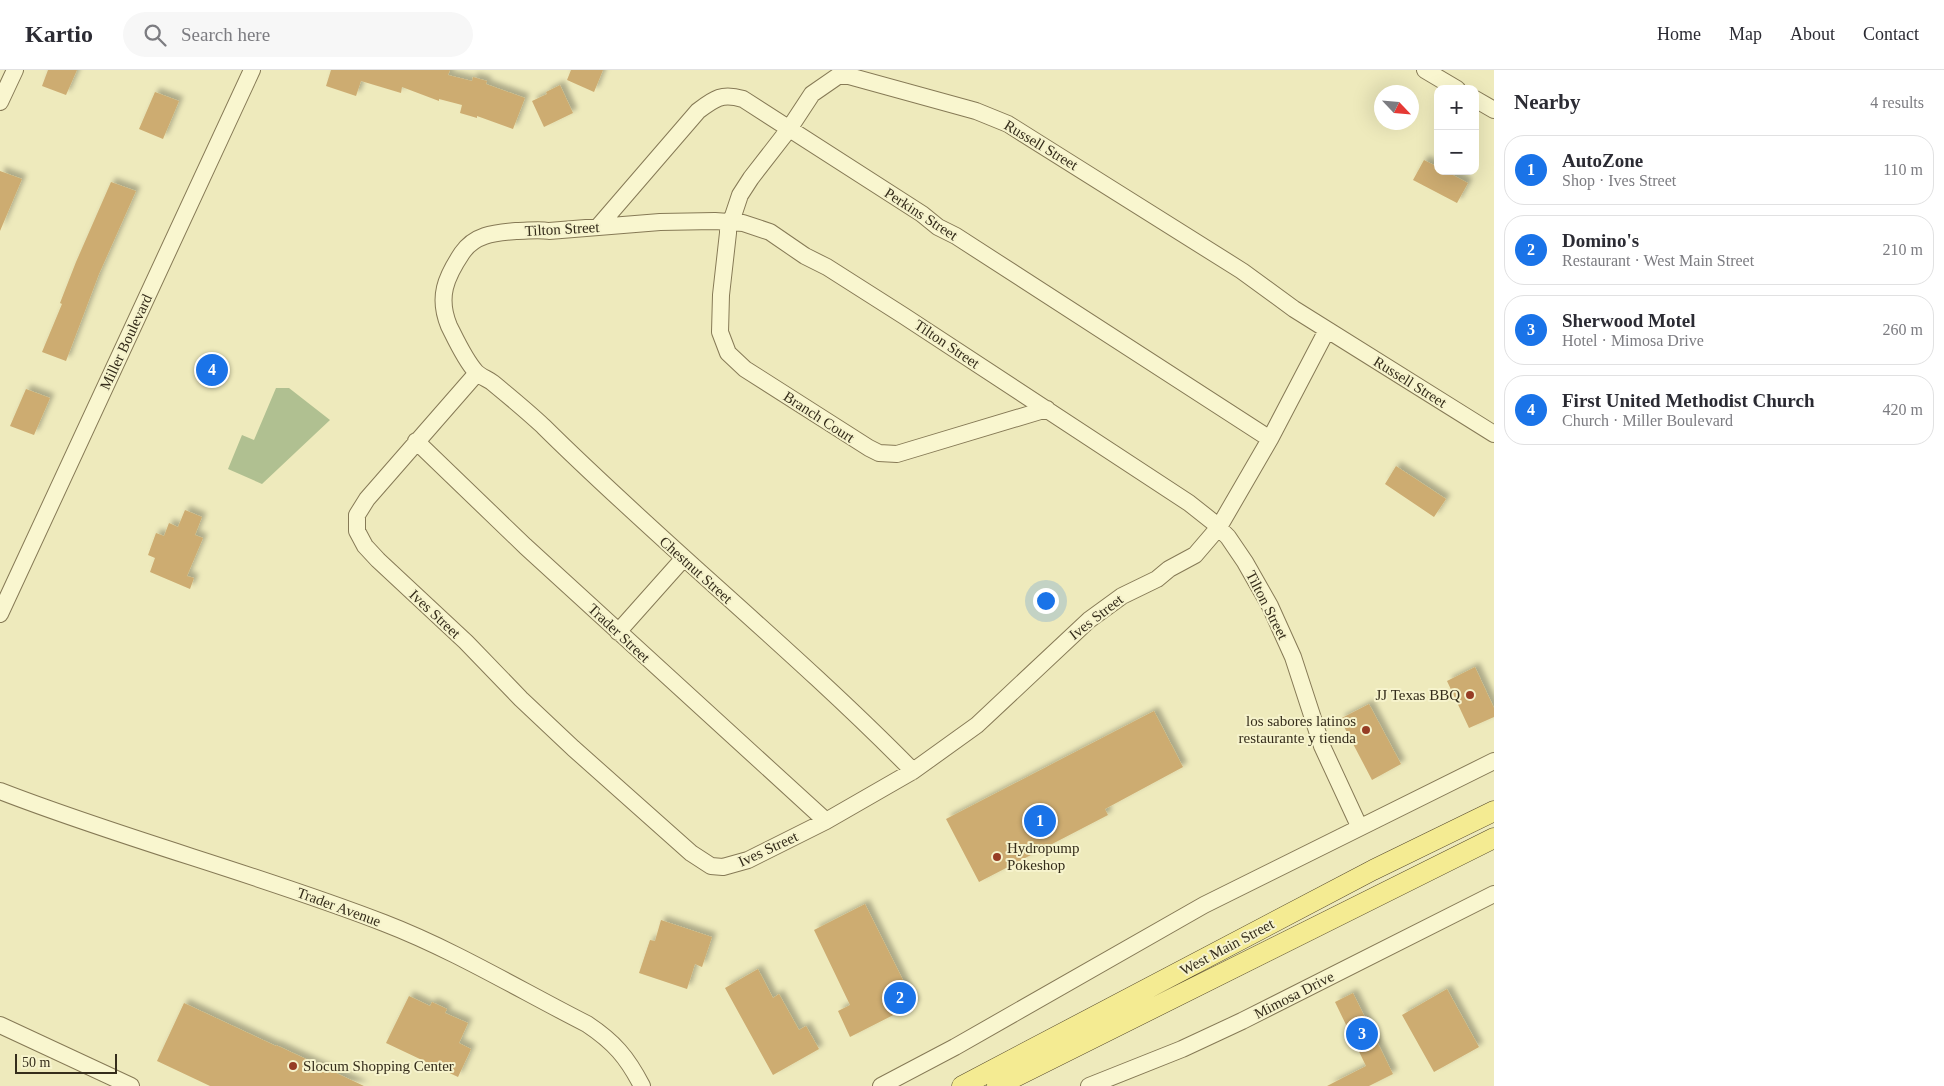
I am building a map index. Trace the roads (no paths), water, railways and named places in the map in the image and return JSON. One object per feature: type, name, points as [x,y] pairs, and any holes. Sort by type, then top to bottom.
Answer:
[{"type":"main road","name":"West Main Street","points":[[962,1086],[1373,870],[1494,811]]},
{"type":"main road","name":"West Main Street","points":[[997,1086],[1494,838]]},
{"type":"street","points":[[0,102],[15,70]]},
{"type":"street","name":"Miller Boulevard","points":[[0,614],[252,70]]},
{"type":"street","points":[[1425,70],[1451,85]]},
{"type":"street","name":"Russell Street","points":[[728,222],[732,218],[740,196],[751,178],[789,129],[812,94],[838,76],[849,76],[976,111],[1008,124],[1038,141],[1242,271],[1294,309],[1494,434]]},
{"type":"street","name":"Perkins Street","points":[[598,227],[691,118],[714,99],[723,96],[743,99],[922,214],[938,227],[956,236],[1270,438]]},
{"type":"street","points":[[1479,101],[1494,110]]},
{"type":"street","name":"Tilton Street","points":[[477,373],[449,325],[444,309],[443,297],[447,276],[468,245],[488,234],[538,229],[549,231],[660,222],[743,223],[770,232],[805,256],[827,267],[904,316],[1189,503],[1219,527],[1245,562],[1279,623],[1293,657],[1322,746],[1359,826]]},
{"type":"street","name":"Branch Court","points":[[728,222],[721,295],[720,332],[728,353],[744,369],[858,442],[879,452],[897,454],[1046,410]]},
{"type":"street","points":[[1270,438],[1327,330]]},
{"type":"street","name":"Ives Street","points":[[477,373],[416,441],[361,507],[356,523],[360,538],[378,560],[466,642],[521,699],[573,748],[690,853],[712,866],[723,867],[748,860],[826,821],[914,771],[977,725],[1089,620],[1122,596],[1139,586],[1157,579],[1169,569],[1195,555],[1219,527],[1270,438]]},
{"type":"street","name":"Chestnut Street","points":[[477,373],[490,380],[526,409],[683,559],[829,689],[914,771]]},
{"type":"street","name":"Trader Street","points":[[416,441],[525,546],[826,821]]},
{"type":"street","points":[[618,632],[683,559]]},
{"type":"street","points":[[880,1086],[955,1047],[1204,905],[1359,826],[1494,761]]},
{"type":"street","name":"Trader Avenue","points":[[0,791],[233,870],[384,923],[412,935],[474,964],[605,1035],[631,1065],[642,1086]]},
{"type":"street","name":"Mimosa Drive","points":[[1089,1086],[1182,1049],[1242,1022],[1494,894]]},
{"type":"street","points":[[0,1025],[131,1086]]},
{"type":"place","name":"First United Methodist Church","points":[[212,370]]},
{"type":"place","name":"JJ Texas BBQ","points":[[1470,695]]},
{"type":"place","name":"los sabores latinos restaurante y tienda","points":[[1366,730]]},
{"type":"place","name":"AutoZone","points":[[1040,821]]},
{"type":"place","name":"Hydropump Pokeshop","points":[[997,857]]},
{"type":"place","name":"Domino's","points":[[900,998]]},
{"type":"place","name":"Sherwood Motel","points":[[1362,1034]]},
{"type":"place","name":"Slocum Shopping Center","points":[[293,1066]]}]
